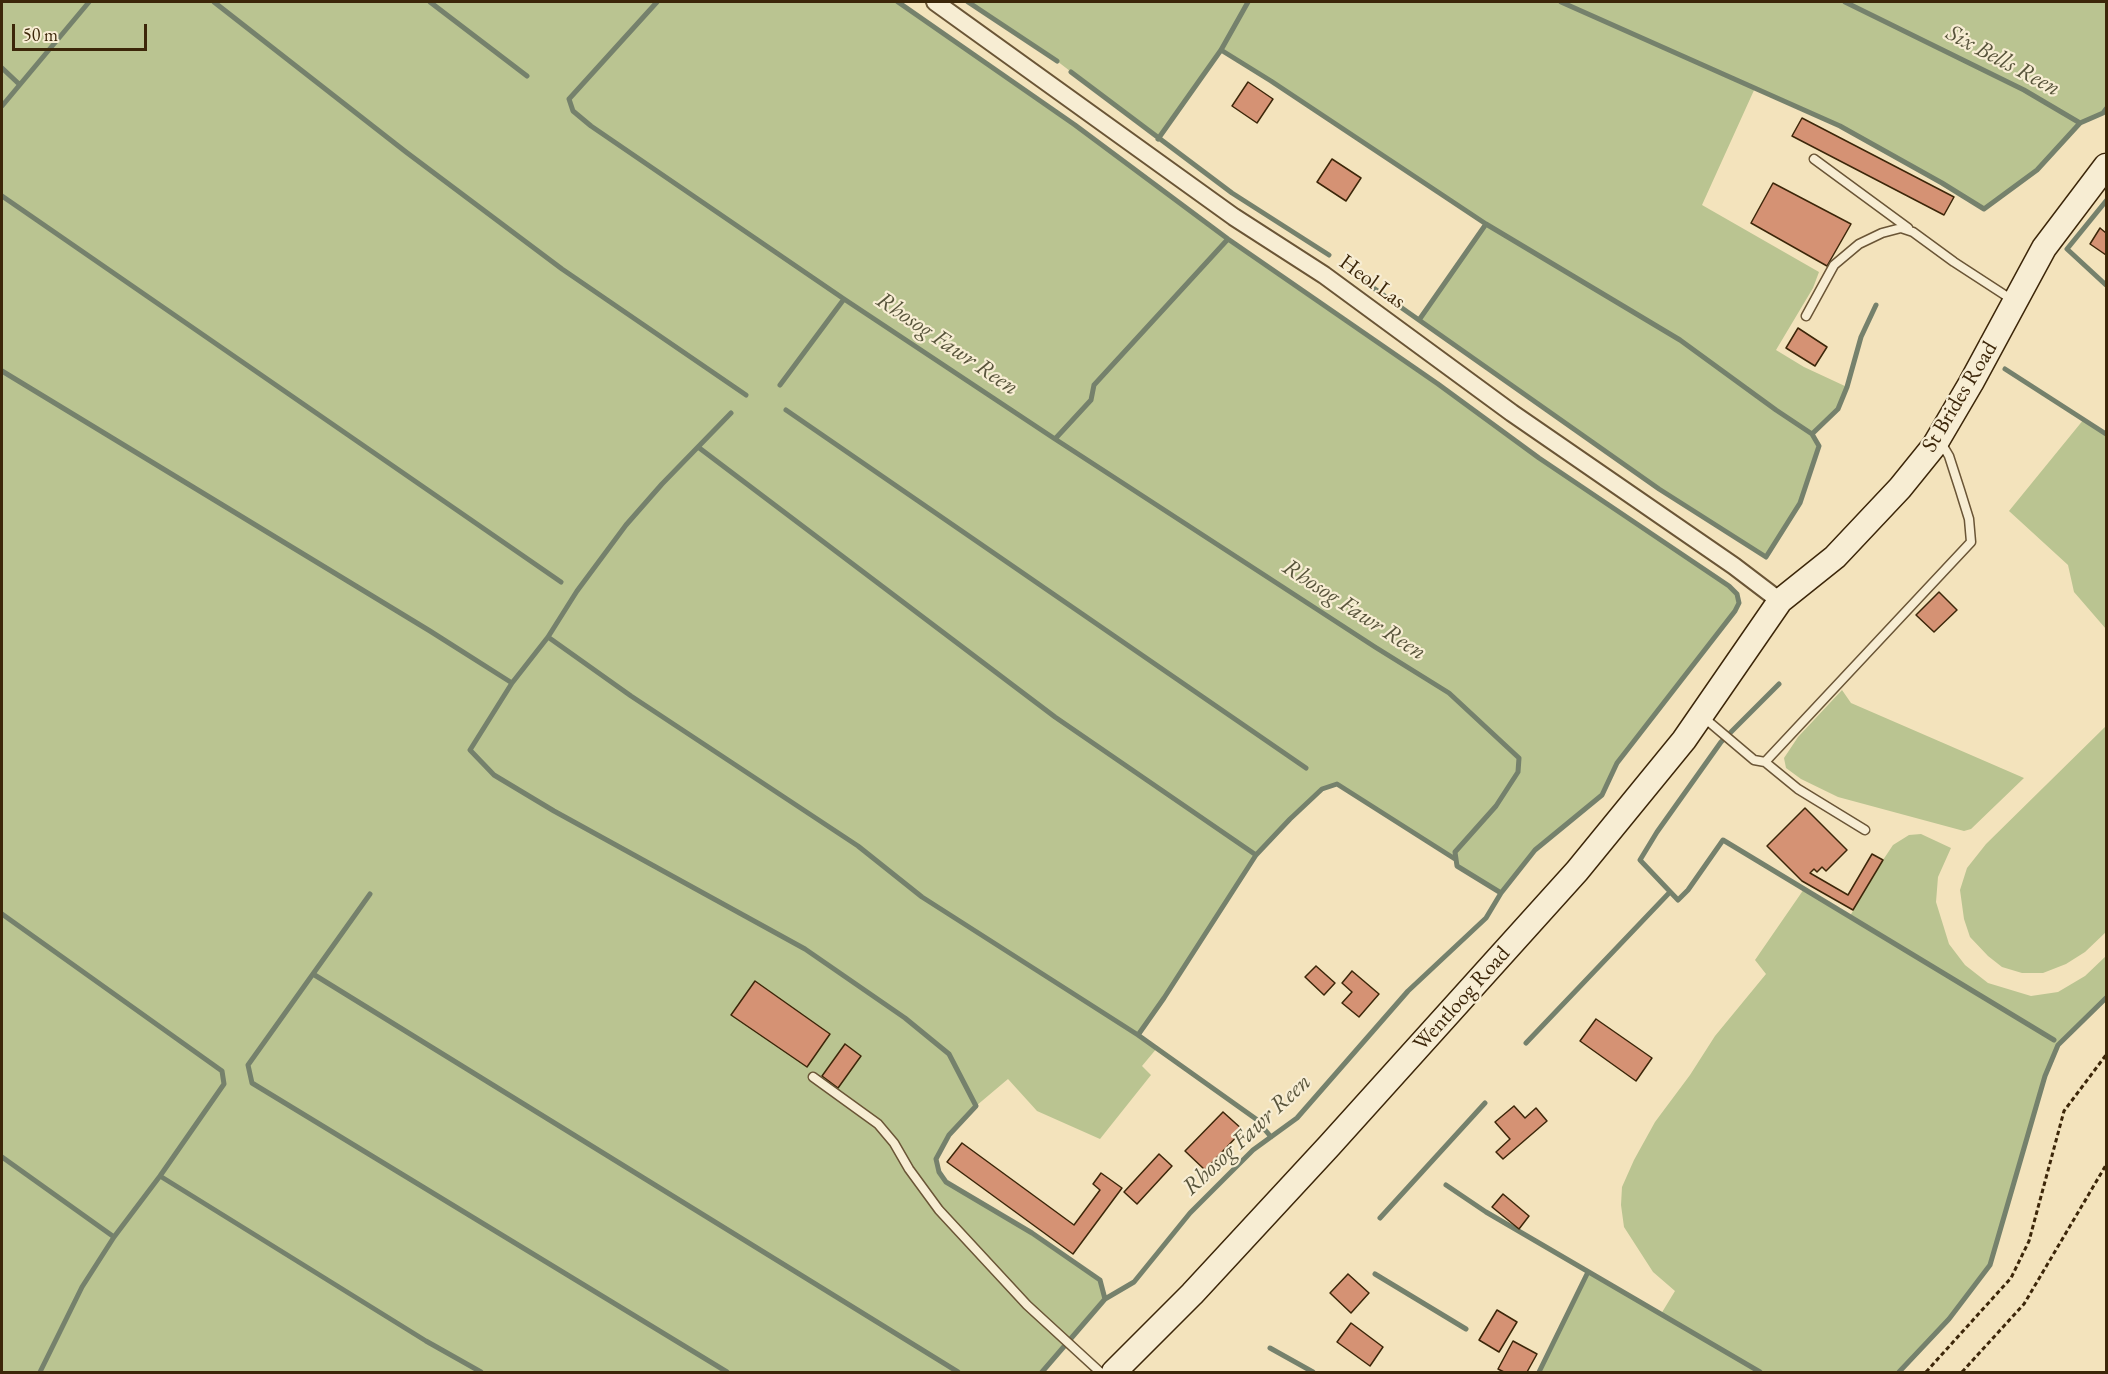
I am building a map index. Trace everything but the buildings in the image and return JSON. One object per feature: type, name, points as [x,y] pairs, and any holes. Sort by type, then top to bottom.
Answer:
[{"type":"main road","name":"St Brides Road","points":[[1780,601],[1835,556],[1900,488],[1938,439],[2044,248],[2106,166]]},
{"type":"main road","name":"Wentloog Road","points":[[1114,1372],[1192,1294],[1578,871],[1684,740],[1780,601]]},
{"type":"street","name":"Heol Las","points":[[935,2],[1234,216],[1324,275],[1512,413],[1734,566],[1780,601]]},
{"type":"lane","points":[[1814,159],[1954,262],[2015,301]]},
{"type":"lane","points":[[1806,316],[1834,265],[1859,244],[1882,233],[1900,228],[1913,232]]},
{"type":"lane","points":[[1766,762],[1971,542],[1969,519],[1960,490],[1949,456],[1938,439]]},
{"type":"lane","points":[[1701,716],[1754,760],[1766,762],[1798,789],[1865,831]]},
{"type":"lane","points":[[813,1077],[878,1124],[894,1143],[909,1169],[939,1210],[1027,1305],[1100,1372]]},
{"type":"path","points":[[1926,1372],[2011,1278],[2029,1241],[2064,1111],[2106,1055]]},
{"type":"path","points":[[1962,1372],[2024,1305],[2106,1165]]},
{"type":"green space","points":[[2,2],[898,2],[1075,125],[1228,239],[1438,384],[1539,458],[1729,586],[1737,594],[1739,603],[1617,763],[1602,795],[1535,850],[1501,893],[1457,866],[1455,858],[1337,784],[1322,789],[1256,855],[1138,1035],[1157,1048],[1142,1066],[1151,1075],[1100,1139],[1037,1111],[1008,1079],[976,1106],[949,1135],[936,1159],[939,1172],[946,1182],[1032,1233],[1100,1280],[1105,1299],[1042,1372],[2,1372]]},
{"type":"green space","points":[[968,2],[2106,2],[2106,109],[2103,113],[2080,123],[2037,170],[1984,209],[1840,126],[1755,88],[1702,205],[1819,272],[1813,288],[1776,350],[1804,367],[1847,387],[1838,409],[1812,433],[1819,446],[1800,503],[1766,557],[1659,489],[1419,320],[1485,224],[1271,81],[1221,51],[1158,139],[1057,61]]},
{"type":"green space","points":[[2084,419],[2106,434],[2106,629],[2074,592],[2068,565],[2009,511]]},
{"type":"green space","points":[[1842,690],[1851,703],[2024,778],[1971,829],[1964,831],[1838,797],[1801,779],[1786,768],[1784,758],[1798,737]]},
{"type":"green space","points":[[2106,726],[2106,932],[2085,952],[2066,964],[2043,973],[2022,973],[2002,967],[1970,937],[1964,919],[1960,890],[1967,868],[1986,844]]},
{"type":"green space","points":[[1921,834],[1951,848],[1938,877],[1936,902],[1949,944],[1965,965],[1988,983],[2031,996],[2058,992],[2085,976],[2106,956],[2106,998],[2058,1045],[2045,1076],[1990,1265],[1949,1319],[1899,1372],[1539,1372],[1588,1272],[1661,1314],[1675,1291],[1653,1272],[1624,1227],[1621,1205],[1622,1187],[1634,1160],[1655,1122],[1690,1075],[1715,1036],[1766,974],[1755,960],[1804,889],[1850,916],[1893,845],[1909,835]]},
{"type":"waterway","points":[[2,106],[89,2]]},
{"type":"waterway","points":[[214,2],[406,152],[562,269],[746,395]]},
{"type":"waterway","points":[[430,2],[527,76]]},
{"type":"waterway","name":"Rhosog Fawr Reen","points":[[657,2],[569,99],[573,111],[591,126],[844,299],[1055,439],[1449,693],[1519,758],[1518,772],[1496,806],[1455,852],[1457,866],[1501,893],[1486,918],[1408,991],[1297,1118],[1253,1150],[1190,1213],[1134,1282],[1105,1299],[1042,1372]]},
{"type":"waterway","points":[[898,2],[1075,125],[1228,239],[1438,384],[1539,458],[1729,586],[1737,594],[1739,603],[1735,611],[1617,763],[1602,795],[1535,850],[1501,893]]},
{"type":"waterway","points":[[968,2],[1057,61]]},
{"type":"waterway","points":[[1158,139],[1221,50],[1248,2]]},
{"type":"waterway","points":[[1561,2],[1840,126],[1984,209],[2037,170],[2080,123],[2103,113],[2106,109]]},
{"type":"waterway","name":"Six Bells Reen","points":[[1845,2],[2024,90],[2080,123]]},
{"type":"waterway","points":[[1221,50],[1486,224],[1680,340],[1812,434]]},
{"type":"waterway","points":[[2,68],[19,84]]},
{"type":"waterway","points":[[1071,72],[1232,193],[1329,255]]},
{"type":"waterway","points":[[2,196],[561,582]]},
{"type":"waterway","points":[[2106,201],[2067,249],[2106,285]]},
{"type":"waterway","points":[[1419,320],[1486,224]]},
{"type":"waterway","points":[[1055,439],[1091,400],[1094,385],[1228,239]]},
{"type":"waterway","points":[[1355,275],[1659,489],[1766,557],[1800,503],[1819,446],[1812,434],[1838,409],[1847,387],[1861,337],[1876,305]]},
{"type":"waterway","points":[[780,385],[844,299]]},
{"type":"waterway","points":[[2005,369],[2106,434]]},
{"type":"waterway","points":[[2,371],[512,683]]},
{"type":"waterway","points":[[786,410],[1306,768]]},
{"type":"waterway","points":[[731,413],[626,525],[577,591],[548,637],[512,683],[470,750],[494,775],[554,811],[805,949],[905,1018],[949,1054],[976,1106],[949,1135],[936,1159],[939,1172],[946,1182],[1032,1233],[1100,1280],[1105,1299]]},
{"type":"waterway","points":[[698,447],[1055,717],[1256,855]]},
{"type":"waterway","points":[[548,637],[631,696],[858,846],[922,897],[1138,1035],[1256,1119],[1271,1137]]},
{"type":"waterway","points":[[1779,684],[1721,742],[1657,832],[1640,860],[1678,900],[1688,890],[1723,840],[2054,1040]]},
{"type":"waterway","points":[[1138,1035],[1256,855],[1322,789],[1337,784],[1455,859]]},
{"type":"waterway","points":[[1526,1043],[1670,892]]},
{"type":"waterway","points":[[370,894],[248,1065],[252,1083],[727,1372]]},
{"type":"waterway","points":[[2,914],[222,1071],[224,1084],[114,1237],[82,1287],[40,1372]]},
{"type":"waterway","points":[[313,974],[958,1372]]},
{"type":"waterway","points":[[1899,1372],[1949,1319],[1990,1265],[2045,1076],[2058,1045],[2106,998]]},
{"type":"waterway","points":[[1380,1218],[1485,1103]]},
{"type":"waterway","points":[[2,1157],[114,1237]]},
{"type":"waterway","points":[[160,1176],[426,1341],[481,1372]]},
{"type":"waterway","points":[[1446,1185],[1486,1212],[1760,1372]]},
{"type":"waterway","points":[[1539,1372],[1588,1272]]},
{"type":"waterway","points":[[1375,1274],[1466,1329]]},
{"type":"waterway","points":[[1270,1348],[1313,1372]]}]
